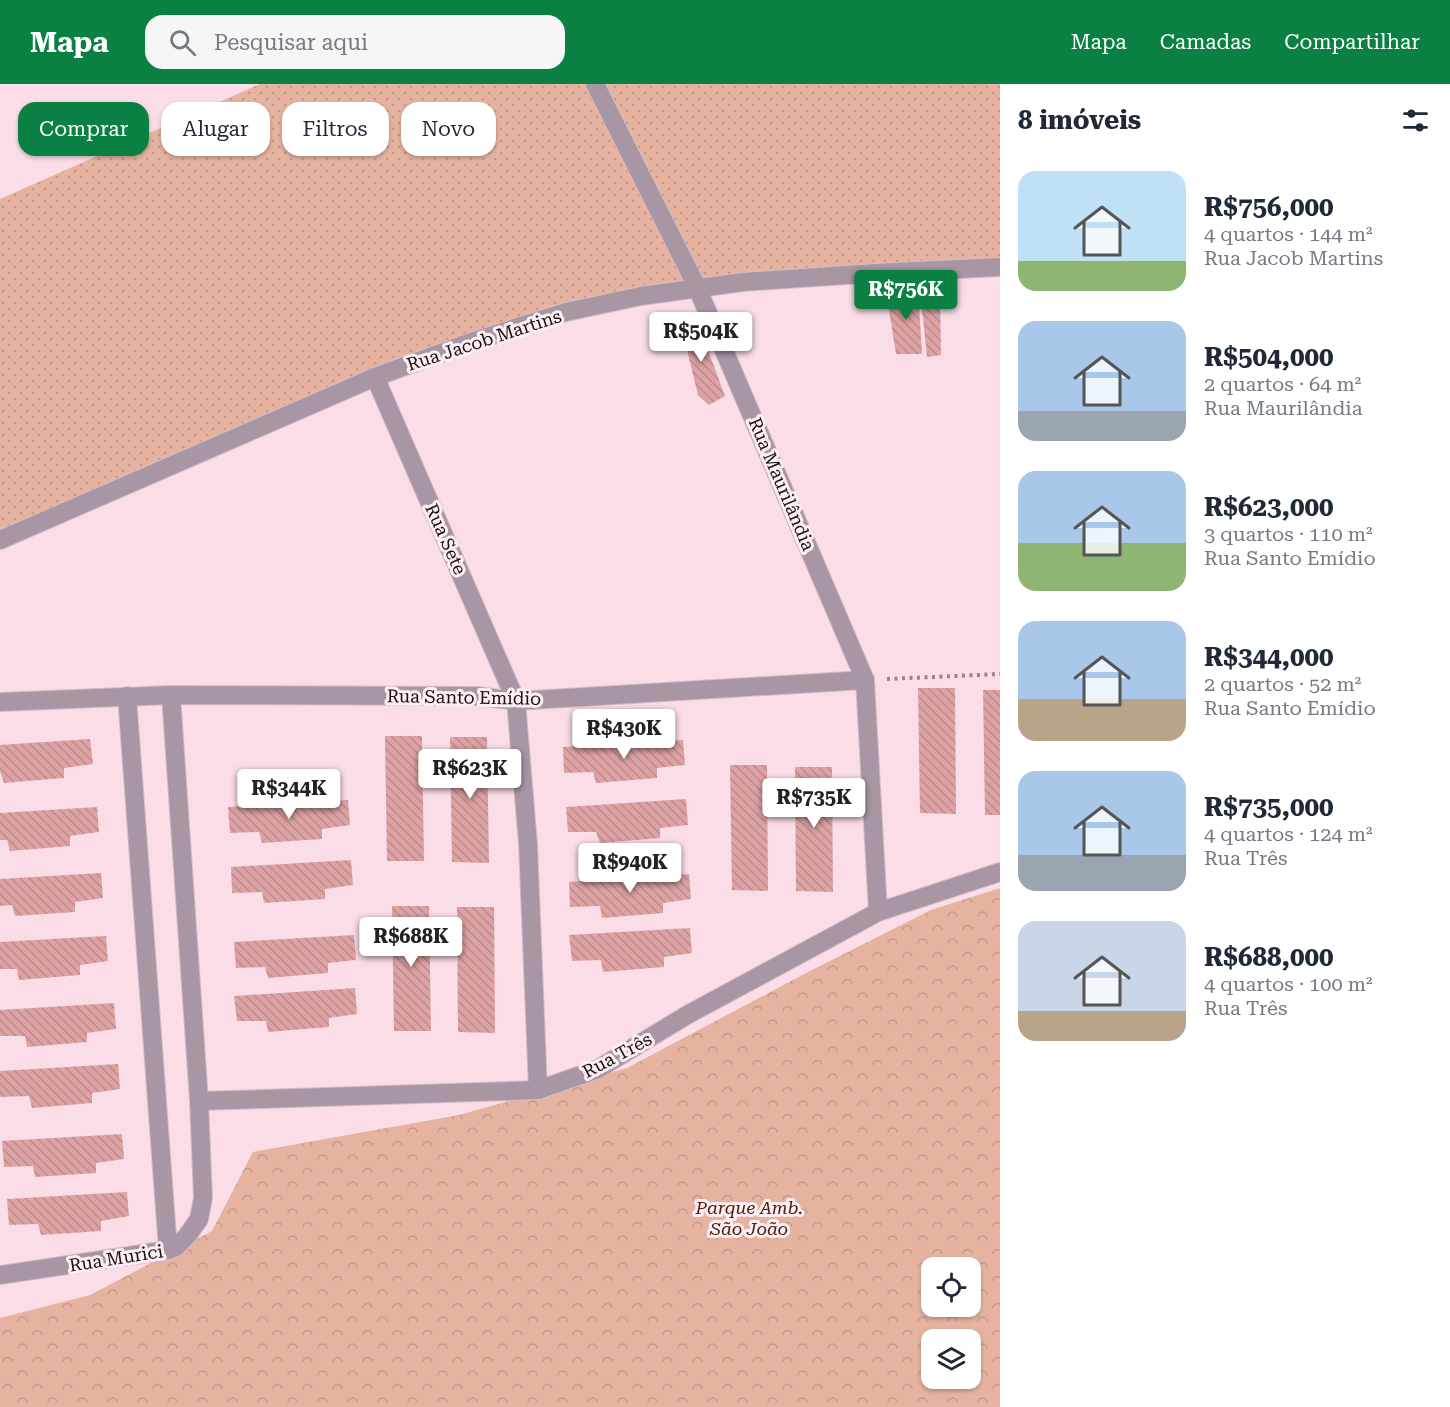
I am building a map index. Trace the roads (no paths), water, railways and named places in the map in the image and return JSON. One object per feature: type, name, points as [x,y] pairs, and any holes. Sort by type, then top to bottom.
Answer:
[{"type":"street","name":"Rua Maurilândia","points":[[595,84],[698,289],[865,680],[878,912]]},
{"type":"street","name":"Rua Jacob Martins","points":[[0,540],[375,377],[474,341],[566,312],[641,296],[743,282],[1000,267]]},
{"type":"street","name":"Rua Sete","points":[[375,377],[516,701],[528,844],[538,1090]]},
{"type":"street","name":"Rua Santo Emídio","points":[[0,702],[171,695],[477,696],[516,701],[865,680]]},
{"type":"street","points":[[171,695],[199,1101]]},
{"type":"street","points":[[127,696],[168,1250]]},
{"type":"street","name":"Rua Três","points":[[199,1101],[538,1090],[598,1069],[687,1015],[878,912],[1000,872]]},
{"type":"street","name":"Rua Murici","points":[[0,1275],[176,1247],[199,1219],[203,1198],[199,1101]]},
{"type":"park label","name":"Parque Amb. São João","points":[[749,1217]]}]
